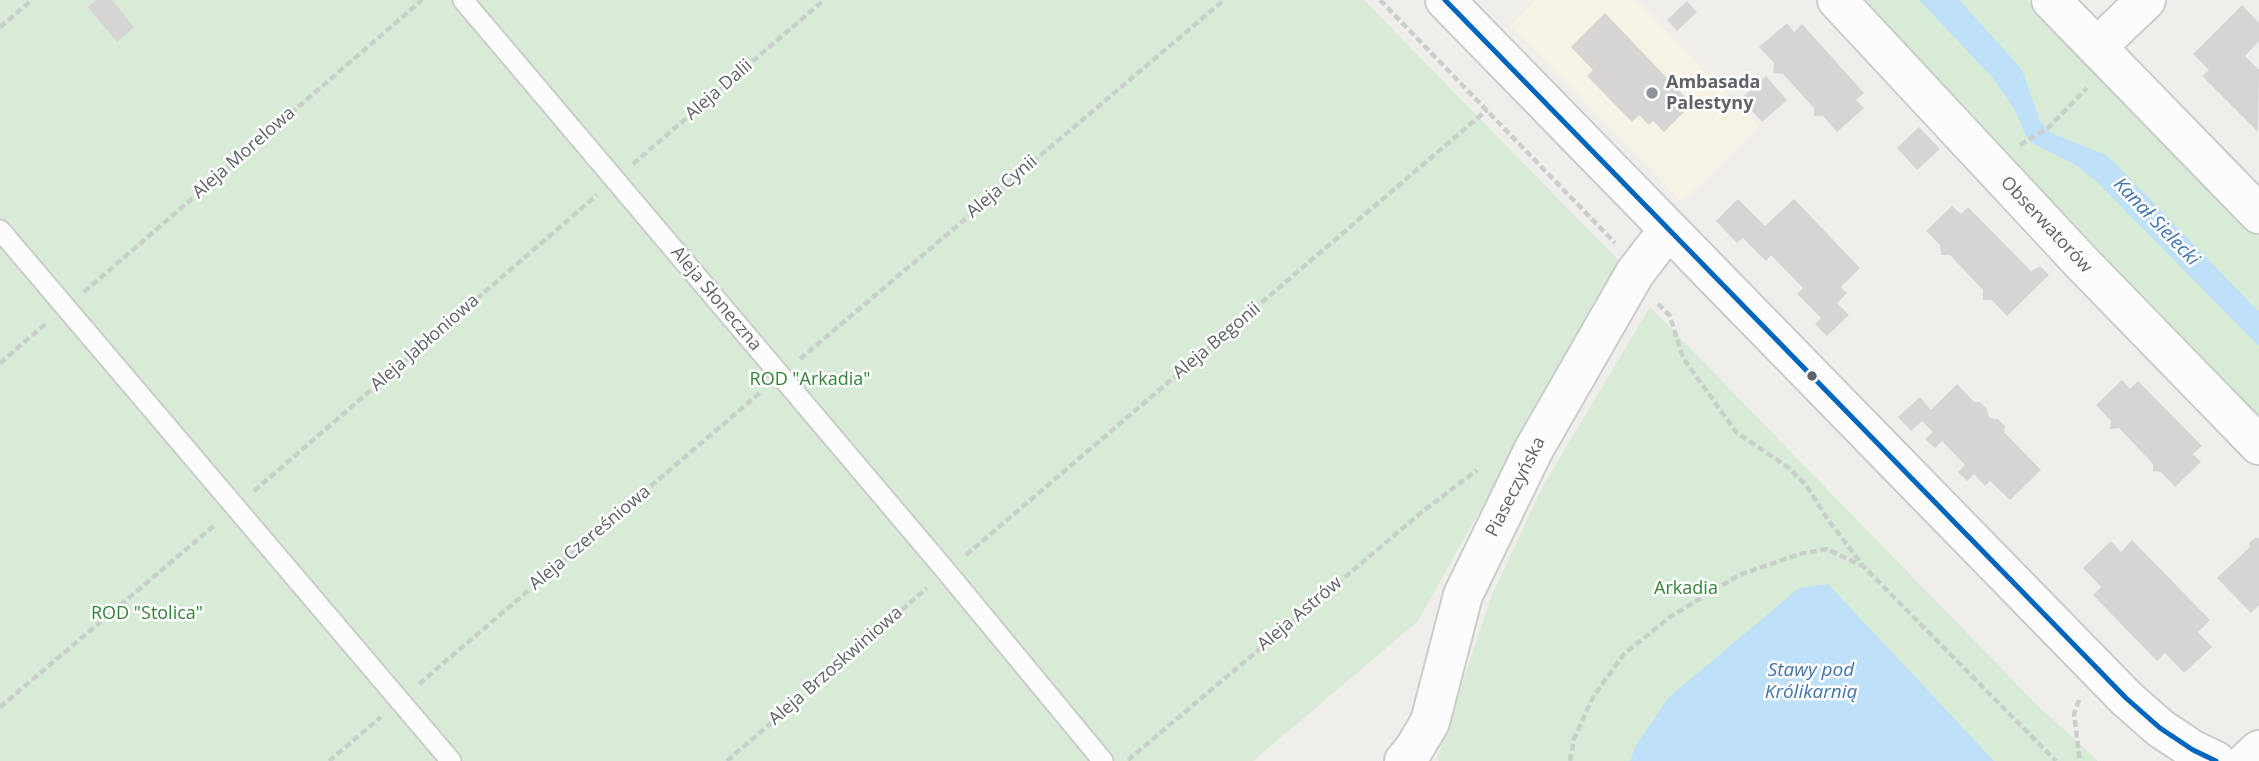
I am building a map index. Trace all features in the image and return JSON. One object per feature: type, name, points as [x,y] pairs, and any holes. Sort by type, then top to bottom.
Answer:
[{"type":"street","points":[[1445,0],[2126,698],[2160,728],[2193,750],[2217,761]]},
{"type":"street","name":"Obserwatorów","points":[[1837,0],[2082,263],[2259,445]]},
{"type":"street","points":[[2051,0],[2259,214]]},
{"type":"street","points":[[2097,47],[2146,0]]},
{"type":"street","name":"Piaseczyńska","points":[[1404,761],[1430,722],[1463,595],[1534,449],[1635,273],[1668,230]]},
{"type":"street","points":[[2247,761],[2259,750]]},
{"type":"lane","name":"Aleja Słoneczna","points":[[463,0],[946,571],[1103,761]]},
{"type":"lane","points":[[0,230],[451,761]]},
{"type":"path","points":[[0,27],[32,0]]},
{"type":"path","name":"Aleja Morelowa","points":[[0,363],[422,0]]},
{"type":"path","name":"Aleja Dalii","points":[[615,180],[824,0]]},
{"type":"path","name":"Aleja Cynii","points":[[781,375],[1224,0]]},
{"type":"path","points":[[1380,0],[1623,251],[1645,290],[1670,316],[1684,358],[1736,432],[1789,468],[1806,485],[1863,566],[2056,761]]},
{"type":"path","name":"Aleja Begonii","points":[[946,571],[1487,110]]},
{"type":"path","points":[[2029,138],[2049,127]]},
{"type":"path","name":"Aleja Jabłoniowa","points":[[0,707],[615,180]]},
{"type":"path","name":"Aleja Czereśniowa","points":[[329,761],[781,375]]},
{"type":"path","name":"Aleja Astrów","points":[[1126,761],[1422,512],[1477,470]]},
{"type":"path","points":[[1570,761],[1574,739],[1593,697],[1624,654],[1670,617],[1739,575],[1800,554],[1827,549],[1863,566]]},
{"type":"path","name":"Aleja Brzoskwiniowa","points":[[727,761],[946,571]]},
{"type":"path","points":[[2080,761],[2074,714],[2081,695]]},
{"type":"shaded area","name":"Ambasada Palestyny","points":[[1536,0],[1636,0],[1759,127],[1682,202],[1511,25]]},
{"type":"green space","name":"ROD \"Arkadia\"","points":[[0,0],[1364,0],[1619,261],[1418,621],[1253,761],[0,761]]},
{"type":"green space","points":[[1860,0],[2026,0],[2259,237],[2259,420],[2004,155]]},
{"type":"green space","name":"Arkadia","points":[[1650,307],[2037,705],[2098,761],[1439,761],[1437,758],[1492,595],[1543,486]]},
{"type":"water","name":"Kanał Sielecki","points":[[1919,0],[1959,0],[2019,66],[2040,121],[2051,133],[2106,155],[2259,312],[2259,346],[2095,180],[2076,165],[2032,143],[2025,134],[2015,110],[1992,77]]},
{"type":"water","name":"Stawy pod Królikarnią","points":[[1828,584],[1994,761],[1630,761],[1636,745],[1669,697],[1799,588]]},
{"type":"building","points":[[96,0],[112,0],[134,27],[117,42],[88,7]]},
{"type":"building","points":[[1687,1],[1697,12],[1677,31],[1667,20]]},
{"type":"building","points":[[2242,5],[2259,23],[2259,41],[2245,56],[2259,70],[2258,132],[2202,76],[2209,70],[2193,54]]},
{"type":"building","points":[[1605,13],[1686,98],[1683,101],[1689,107],[1664,132],[1653,121],[1649,125],[1639,115],[1632,122],[1587,76],[1593,70],[1571,47]]},
{"type":"building","points":[[1787,23],[1794,32],[1802,24],[1864,93],[1856,100],[1864,108],[1837,132],[1823,116],[1814,116],[1814,108],[1783,74],[1773,73],[1774,63],[1759,47]]},
{"type":"building","points":[[1766,76],[1787,100],[1762,122],[1741,99]]},
{"type":"building","points":[[1919,127],[1940,149],[1917,170],[1897,148]]},
{"type":"building","points":[[1738,199],[1765,226],[1794,199],[1860,268],[1841,287],[1847,293],[1837,303],[1849,315],[1827,336],[1815,324],[1821,318],[1797,294],[1803,288],[1771,255],[1766,261],[1743,238],[1737,243],[1716,221]]},
{"type":"building","points":[[1952,206],[1961,214],[1968,207],[2031,271],[2040,266],[2049,275],[2007,316],[1992,300],[1983,300],[1983,290],[1950,255],[1941,255],[1940,245],[1926,231]]},
{"type":"building","points":[[2122,380],[2130,389],[2138,381],[2202,446],[2193,454],[2201,462],[2175,487],[2161,472],[2153,471],[2153,464],[2119,428],[2110,429],[2111,421],[2096,405]]},
{"type":"building","points":[[1957,384],[1974,402],[1980,402],[1987,409],[1989,418],[1998,419],[2005,426],[2004,432],[2041,470],[2010,500],[1990,481],[1985,486],[1974,474],[1967,481],[1958,472],[1965,465],[1942,441],[1935,448],[1925,439],[1933,432],[1922,421],[1911,431],[1898,417],[1920,397],[1931,410]]},
{"type":"building","points":[[2259,538],[2259,605],[2251,613],[2217,578],[2250,547],[2249,543]]},
{"type":"building","points":[[2132,540],[2210,620],[2198,632],[2212,647],[2184,673],[2165,653],[2157,661],[2093,595],[2101,587],[2083,568],[2111,541],[2121,552]]},
{"type":"transit line","points":[[1445,0],[2126,698],[2160,728],[2193,750],[2216,761]]},
{"type":"place","name":"Ambasada Palestyny","points":[[1652,93]]},
{"type":"park label","name":"ROD \"Stolica\"","points":[[147,614]]}]
